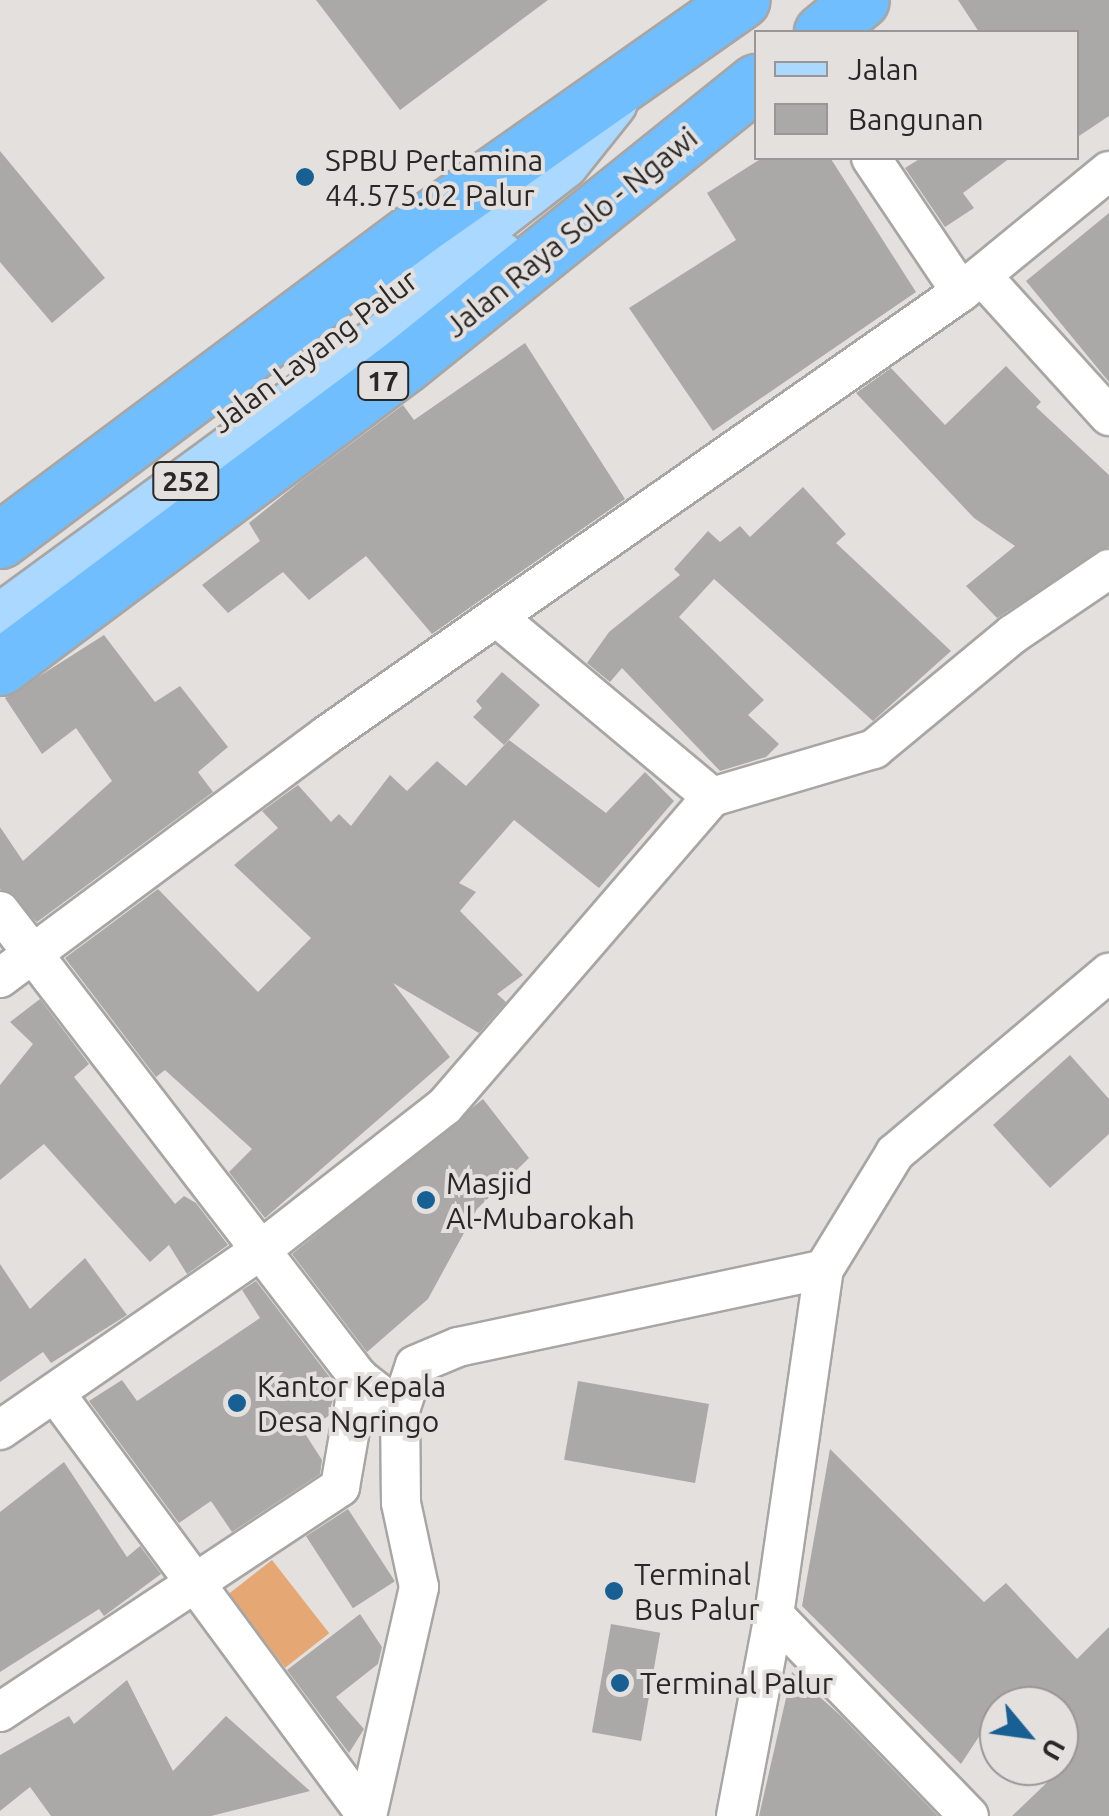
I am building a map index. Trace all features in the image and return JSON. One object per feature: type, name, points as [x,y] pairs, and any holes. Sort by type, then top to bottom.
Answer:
[{"type":"highway","name":"17","points":[[0,540],[420,226],[612,97],[741,0]]},
{"type":"highway","points":[[824,30],[862,0]]},
{"type":"highway","name":"Jalan Raya Solo - Ngawi","points":[[0,668],[664,160],[754,84]]},
{"type":"main road","name":"Jalan Layang Palur","points":[[0,622],[368,331],[525,192],[612,97]]},
{"type":"main road","name":"Jalan Layang Palur","points":[[0,588],[368,331],[602,182],[664,160]]},
{"type":"street","points":[[873,160],[972,284],[1109,416]]},
{"type":"street","points":[[0,978],[498,618],[972,284],[1109,171]]},
{"type":"street","points":[[0,1430],[262,1249],[482,1070],[712,797],[874,749],[1013,634],[1109,570]]},
{"type":"street","points":[[498,618],[712,797]]},
{"type":"street","points":[[0,912],[358,1378],[400,1410]]},
{"type":"street","points":[[736,1816],[774,1615],[824,1269],[895,1154],[1109,974]]},
{"type":"street","points":[[367,1816],[419,1587],[401,1503],[400,1410],[414,1364],[432,1354],[824,1269]]},
{"type":"street","points":[[0,1712],[340,1486],[358,1378]]},
{"type":"street","points":[[56,1393],[192,1585],[367,1816]]},
{"type":"street","points":[[774,1615],[963,1814]]},
{"type":"shaded area","points":[[272,1560],[329,1633],[285,1668],[228,1594]]},
{"type":"building","points":[[316,0],[548,0],[400,110]]},
{"type":"building","points":[[958,0],[1109,0],[1109,116],[1079,136],[1079,30],[978,30]]},
{"type":"building","points":[[0,151],[105,278],[52,323],[0,262]]},
{"type":"building","points":[[759,160],[832,160],[916,292],[713,431],[629,308],[736,240],[707,193]]},
{"type":"building","points":[[918,160],[1007,160],[963,193],[974,208],[945,227],[905,168]]},
{"type":"building","points":[[1109,213],[1109,382],[1026,281]]},
{"type":"building","points":[[525,343],[625,499],[432,634],[366,556],[309,600],[283,572],[228,613],[202,585],[260,541],[249,523],[302,480],[403,405],[414,420]]},
{"type":"building","points":[[1006,366],[1041,402],[1036,407],[1109,475],[1109,547],[997,618],[966,586],[1015,546],[974,518],[856,393],[891,368],[945,425]]},
{"type":"building","points":[[803,487],[846,534],[836,543],[951,651],[873,721],[714,579],[679,617],[764,700],[748,715],[779,744],[766,757],[720,771],[622,668],[610,682],[587,663],[609,632],[680,575],[674,569],[708,531],[720,542],[740,526],[750,537]]},
{"type":"building","points":[[104,635],[155,702],[180,686],[228,747],[198,772],[213,792],[37,922],[0,889],[0,827],[23,861],[112,781],[76,728],[42,754],[5,698]]},
{"type":"building","points":[[502,672],[540,705],[504,745],[473,717],[482,708],[476,701]]},
{"type":"building","points":[[509,740],[606,813],[645,772],[674,801],[599,888],[514,820],[459,883],[476,892],[460,911],[523,975],[497,994],[506,1002],[479,1033],[393,983],[450,1057],[265,1218],[229,1172],[252,1149],[165,1070],[156,1077],[65,958],[158,889],[258,992],[311,938],[234,865],[278,828],[262,811],[298,785],[331,822],[339,814],[351,826],[390,775],[407,791],[437,761],[466,786]]},
{"type":"building","points":[[40,999],[89,1064],[74,1077],[175,1204],[184,1196],[196,1203],[228,1245],[187,1274],[169,1245],[150,1262],[44,1144],[0,1180],[0,1085],[33,1044],[10,1022]]},
{"type":"building","points":[[1070,1055],[1109,1099],[1109,1134],[1050,1188],[993,1125]]},
{"type":"building","points":[[483,1099],[529,1158],[477,1209],[428,1299],[367,1352],[292,1254]]},
{"type":"building","points":[[85,1258],[127,1315],[51,1363],[43,1352],[0,1382],[0,1264],[30,1309]]},
{"type":"building","points":[[256,1281],[335,1384],[330,1415],[304,1432],[322,1460],[320,1474],[232,1532],[211,1501],[179,1523],[89,1401],[122,1380],[137,1401],[260,1318],[242,1290]]},
{"type":"building","points":[[578,1381],[709,1404],[695,1483],[564,1460]]},
{"type":"building","points":[[830,1449],[984,1602],[1006,1583],[1077,1659],[1109,1627],[1109,1816],[1012,1816],[1043,1786],[1079,1786],[1079,1686],[979,1686],[979,1737],[961,1764],[802,1606]]},
{"type":"building","points":[[64,1462],[127,1557],[140,1546],[161,1574],[104,1616],[99,1609],[0,1672],[0,1512]]},
{"type":"building","points":[[348,1509],[395,1581],[353,1608],[306,1536]]},
{"type":"building","points":[[360,1614],[382,1647],[378,1664],[336,1697],[364,1729],[349,1753],[287,1670]]},
{"type":"building","points":[[611,1624],[660,1633],[641,1741],[592,1732]]},
{"type":"building","points":[[792,1672],[841,1716],[938,1816],[759,1816]]},
{"type":"building","points":[[127,1680],[173,1771],[226,1716],[310,1791],[211,1816],[51,1816],[30,1787],[0,1811],[0,1755],[69,1716],[74,1724]]},
{"type":"place","name":"SPBU Pertamina 44.575.02 Palur","points":[[305,177]]},
{"type":"place","name":"Masjid Al-Mubarokah","points":[[426,1200]]},
{"type":"place","name":"Kantor Kepala Desa Ngringo","points":[[237,1403]]},
{"type":"place","name":"Terminal Bus Palur","points":[[614,1591]]},
{"type":"place","name":"Terminal Palur","points":[[620,1683]]}]
